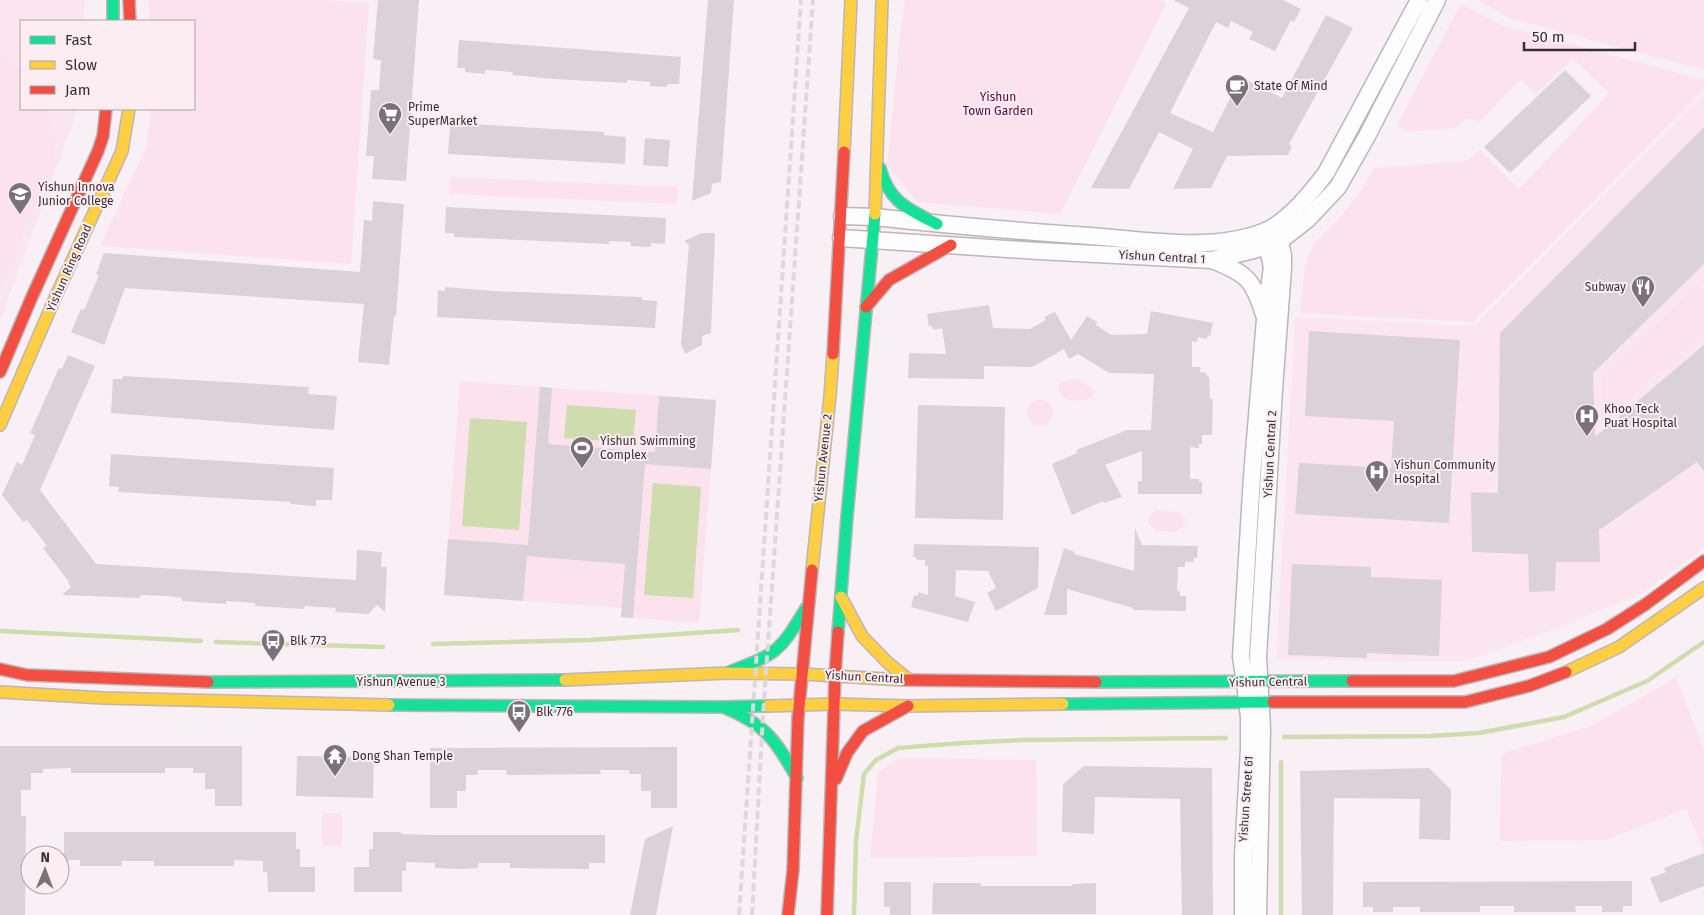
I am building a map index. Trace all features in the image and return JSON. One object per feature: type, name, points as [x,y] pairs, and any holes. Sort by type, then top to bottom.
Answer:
[{"type":"main road","points":[[113,0],[113,20]]},
{"type":"main road","points":[[129,0],[130,20]]},
{"type":"main road","name":"Yishun Avenue 2","points":[[788,915],[793,870],[802,674],[830,396],[841,238],[851,0]]},
{"type":"main road","points":[[827,915],[835,676],[875,217],[882,0]]},
{"type":"main road","name":"Yishun Ring Road","points":[[0,372],[31,298],[98,151],[103,136],[106,110]]},
{"type":"main road","name":"Yishun Ring Road","points":[[0,425],[122,151],[129,110]]},
{"type":"main road","points":[[878,152],[882,178],[890,195],[903,206],[936,224]]},
{"type":"main road","points":[[866,307],[889,280],[899,272],[951,245]]},
{"type":"main road","name":"Yishun Central","points":[[802,674],[909,680],[1051,682],[1454,681],[1549,657],[1607,629],[1646,604],[1704,561]]},
{"type":"main road","name":"Yishun Central","points":[[800,705],[1465,702],[1529,686],[1562,674],[1619,647],[1704,588]]},
{"type":"main road","points":[[841,597],[862,636],[887,662],[909,680]]},
{"type":"main road","points":[[727,673],[767,656],[775,650],[808,605]]},
{"type":"main road","name":"Yishun Avenue 3","points":[[0,670],[27,675],[219,682],[563,680],[727,673],[802,674]]},
{"type":"main road","name":"Yishun Avenue 3","points":[[0,692],[102,698],[361,705],[723,707],[800,705]]},
{"type":"main road","points":[[832,786],[847,753],[863,731],[908,706]]},
{"type":"main road","points":[[723,707],[746,716],[766,730],[776,740],[797,779]]},
{"type":"street","name":"Yishun Central 1","points":[[842,216],[875,217],[936,224],[1168,242],[1227,241],[1272,236],[1314,190],[1326,173],[1419,0]]},
{"type":"street","name":"Yishun Central 1","points":[[841,238],[1212,260],[1247,252],[1272,236],[1308,220],[1338,187],[1367,136],[1437,0]]},
{"type":"street","name":"Yishun Central 2","points":[[1253,682],[1241,657],[1251,486],[1265,319],[1272,267],[1272,236]]},
{"type":"street","name":"Yishun Central 2","points":[[1253,682],[1258,657],[1283,268],[1283,254],[1272,236]]},
{"type":"street","name":"Yishun Central 2","points":[[1212,260],[1234,268],[1245,276],[1256,291],[1265,319]]},
{"type":"street","name":"Yishun Street 61","points":[[1253,682],[1256,727],[1258,915]]},
{"type":"street","name":"Yishun Street 61","points":[[1243,915],[1243,855],[1256,748]]},
{"type":"shaded area","name":"Yishun Innova Junior College","points":[[0,0],[85,0],[84,20],[20,20],[20,110],[78,110],[0,321]]},
{"type":"shaded area","name":"Khoo Teck Puat Hospital","points":[[1704,94],[1704,548],[1643,593],[1558,628],[1465,661],[1276,660],[1295,317],[1474,326]]},
{"type":"shaded area","points":[[567,405],[636,410],[633,443],[564,438]]},
{"type":"shaded area","points":[[470,418],[527,422],[519,530],[462,526]]},
{"type":"shaded area","points":[[653,483],[701,487],[693,598],[644,595]]},
{"type":"green space","points":[[148,0],[324,0],[369,3],[351,264],[100,246],[146,148],[151,110],[195,110],[195,20],[150,20]]},
{"type":"green space","name":"Yishun Town Garden","points":[[905,0],[1160,0],[1166,4],[1060,214],[918,202],[887,166]]},
{"type":"green space","points":[[1478,0],[1704,0],[1704,70],[1509,18]]},
{"type":"green space","points":[[1461,4],[1501,25],[1704,80],[1704,90],[1473,322],[1300,313],[1305,267],[1313,244],[1343,214],[1362,189],[1374,168],[1466,161],[1480,150],[1519,189],[1609,93],[1573,59],[1536,94],[1520,80],[1481,121],[1465,119],[1457,128],[1407,132],[1397,125]]},
{"type":"green space","points":[[0,54],[20,69],[20,110],[46,110],[55,159],[0,288]]},
{"type":"green space","points":[[450,177],[678,187],[677,204],[449,194]]},
{"type":"green space","points":[[1699,283],[1704,295],[1704,333],[1602,420],[1601,379]]},
{"type":"green space","points":[[1079,379],[1094,390],[1093,397],[1074,401],[1061,395],[1059,382]]},
{"type":"green space","name":"Yishun Swimming Complex","points":[[460,381],[716,400],[699,623],[621,617],[621,608],[444,595]]},
{"type":"green space","points":[[1040,400],[1049,404],[1053,413],[1049,422],[1040,426],[1031,422],[1027,413],[1031,404]]},
{"type":"green space","points":[[1155,510],[1180,512],[1185,519],[1184,526],[1176,532],[1156,531],[1148,523],[1149,517]]},
{"type":"green space","points":[[1676,677],[1704,750],[1704,853],[1686,809],[1605,840],[1500,841],[1501,754],[1588,727]]},
{"type":"green space","points":[[901,758],[1036,760],[1037,856],[870,858],[878,774],[885,767]]},
{"type":"green space","points":[[322,813],[342,813],[342,847],[322,846]]},
{"type":"building","points":[[378,0],[419,0],[406,181],[372,179],[374,156],[366,156],[371,90],[379,90],[381,60],[373,59]]},
{"type":"building","points":[[708,0],[734,0],[721,182],[712,184],[711,193],[692,201]]},
{"type":"building","points":[[1173,0],[1283,0],[1301,9],[1294,22],[1291,20],[1275,51],[1249,39],[1253,32],[1231,21],[1228,28],[1216,22],[1170,113],[1213,132],[1241,77],[1282,98],[1326,15],[1353,28],[1289,144],[1292,146],[1288,155],[1227,156],[1211,188],[1173,189],[1193,149],[1159,132],[1129,189],[1091,188],[1189,8]]},
{"type":"building","points":[[459,40],[681,57],[679,84],[667,84],[667,87],[650,86],[650,82],[627,80],[627,83],[554,79],[512,75],[513,72],[485,70],[485,74],[465,72],[465,68],[457,68]]},
{"type":"building","points":[[1565,70],[1591,96],[1510,173],[1484,147]]},
{"type":"building","points":[[455,123],[604,132],[604,135],[626,137],[625,164],[448,154],[450,126],[455,126]]},
{"type":"building","points":[[1704,127],[1704,264],[1593,373],[1595,437],[1704,345],[1704,471],[1697,462],[1599,530],[1600,562],[1556,562],[1555,591],[1529,592],[1528,554],[1472,552],[1471,492],[1498,493],[1500,333]]},
{"type":"building","points":[[645,138],[670,140],[668,167],[643,165]]},
{"type":"building","points":[[373,201],[404,204],[396,316],[394,316],[389,365],[358,362],[364,304],[125,288],[104,345],[71,332],[81,309],[84,310],[99,275],[96,274],[104,253],[360,272],[364,220],[372,221]]},
{"type":"building","points":[[446,207],[666,218],[665,244],[651,243],[651,247],[631,246],[631,242],[609,241],[609,244],[454,237],[454,233],[445,233]]},
{"type":"building","points":[[702,233],[715,233],[711,333],[702,336],[702,345],[685,354],[681,345],[689,245],[684,241]]},
{"type":"building","points":[[445,287],[493,291],[642,297],[642,300],[657,301],[655,328],[437,317],[438,290],[445,291]]},
{"type":"building","points":[[989,305],[993,328],[1030,329],[1046,320],[1044,317],[1055,312],[1071,340],[1087,316],[1097,322],[1096,325],[1111,335],[1147,334],[1151,311],[1213,323],[1210,336],[1208,335],[1207,339],[1198,337],[1197,342],[1192,341],[1192,367],[1200,367],[1200,372],[1206,373],[1209,377],[1210,399],[1213,399],[1212,435],[1202,435],[1202,444],[1199,444],[1199,448],[1190,447],[1190,479],[1199,479],[1199,482],[1202,482],[1202,494],[1138,494],[1138,481],[1142,481],[1142,451],[1105,465],[1122,497],[1104,503],[1103,501],[1072,515],[1052,464],[1077,453],[1076,450],[1127,430],[1151,430],[1154,374],[1109,373],[1078,354],[1069,359],[1064,349],[1032,367],[984,366],[984,379],[908,378],[909,353],[946,354],[942,328],[933,330],[932,326],[929,327],[927,314]]},
{"type":"building","points":[[1309,331],[1460,340],[1449,523],[1295,514],[1299,463],[1391,468],[1394,421],[1305,416]]},
{"type":"building","points":[[68,355],[95,366],[40,490],[96,564],[356,580],[357,550],[382,552],[381,567],[387,567],[385,612],[377,605],[368,614],[335,612],[336,608],[305,606],[304,609],[255,606],[255,603],[226,601],[226,604],[182,601],[182,598],[167,596],[140,595],[140,598],[62,595],[71,587],[69,582],[43,548],[47,546],[27,520],[23,522],[2,495],[17,462],[22,465],[35,435],[30,433],[59,368],[62,369]]},
{"type":"building","points":[[123,376],[309,387],[308,394],[337,396],[334,430],[111,413],[113,379],[122,379]]},
{"type":"building","points":[[540,387],[552,388],[548,444],[655,452],[659,396],[716,400],[711,469],[645,464],[633,618],[621,617],[625,564],[527,556],[523,601],[444,595],[448,539],[528,545]]},
{"type":"building","points":[[918,405],[1005,407],[1003,520],[915,518]]},
{"type":"building","points":[[111,454],[334,468],[332,500],[316,500],[316,506],[290,504],[291,502],[118,492],[119,487],[109,486]]},
{"type":"building","points":[[1135,528],[1142,545],[1198,546],[1197,558],[1194,558],[1194,562],[1185,562],[1185,567],[1178,567],[1177,591],[1180,591],[1180,596],[1186,596],[1186,611],[1133,610],[1133,608],[1067,589],[1067,615],[1044,615],[1064,548],[1075,552],[1074,554],[1134,571]]},
{"type":"building","points":[[914,544],[1039,547],[1038,588],[996,611],[987,593],[996,588],[988,571],[956,570],[955,596],[975,602],[968,622],[911,607],[914,595],[918,596],[918,592],[928,595],[928,566],[925,566],[925,560],[916,560],[916,557],[913,557]]},
{"type":"building","points":[[1292,564],[1371,567],[1371,577],[1442,580],[1439,656],[1367,653],[1367,658],[1288,655]]},
{"type":"building","points":[[0,746],[242,746],[242,806],[215,806],[215,789],[205,789],[205,773],[193,773],[193,768],[165,768],[165,773],[71,773],[71,768],[43,769],[43,773],[31,773],[31,790],[21,790],[21,816],[26,816],[26,845],[20,845],[20,895],[25,895],[25,915],[0,915]]},
{"type":"building","points":[[677,747],[677,808],[651,808],[651,791],[641,791],[641,774],[629,774],[629,770],[600,770],[601,774],[507,775],[506,770],[478,770],[478,775],[466,775],[466,791],[457,791],[457,808],[430,808],[430,748]]},
{"type":"building","name":"Dong Shan Temple","points":[[297,756],[374,757],[373,798],[296,796]]},
{"type":"building","points":[[1084,766],[1212,768],[1213,915],[1182,915],[1180,799],[1095,797],[1094,834],[1062,832],[1063,784]]},
{"type":"building","points":[[1429,768],[1451,790],[1450,840],[1419,839],[1420,799],[1334,798],[1333,915],[1302,915],[1300,771]]},
{"type":"building","points":[[673,826],[656,915],[630,915],[645,839]]},
{"type":"building","points":[[64,832],[296,832],[296,849],[300,849],[300,867],[315,867],[315,892],[268,892],[267,872],[263,872],[263,861],[234,860],[234,866],[154,866],[154,861],[122,861],[122,866],[80,866],[80,860],[70,860],[70,845],[64,845]]},
{"type":"building","points":[[373,832],[430,835],[605,835],[605,863],[589,863],[589,869],[510,868],[510,863],[478,863],[478,868],[459,869],[435,868],[435,863],[406,862],[406,871],[402,871],[402,892],[354,892],[354,867],[369,867],[369,849],[373,849]]},
{"type":"building","points":[[1704,853],[1704,886],[1660,903],[1650,878],[1666,872],[1664,868]]},
{"type":"building","points":[[1632,881],[1632,906],[1623,906],[1623,912],[1602,912],[1602,906],[1575,906],[1576,912],[1514,912],[1514,906],[1480,906],[1480,912],[1420,912],[1420,907],[1393,907],[1393,912],[1373,912],[1373,907],[1363,907],[1363,882]]},
{"type":"building","points":[[884,882],[911,882],[911,915],[890,915],[890,907],[884,907]]},
{"type":"building","points":[[933,883],[981,883],[981,886],[1072,886],[1072,884],[1096,883],[1096,914],[932,914]]},
{"type":"waterway","points":[[433,644],[590,640],[738,630]]},
{"type":"waterway","points":[[0,631],[201,641]]},
{"type":"waterway","points":[[216,642],[383,647]]},
{"type":"waterway","points":[[1284,737],[1430,736],[1479,733],[1564,717],[1647,681],[1704,642]]},
{"type":"waterway","points":[[854,915],[856,841],[864,774],[876,760],[898,748],[1023,740],[1226,738]]},
{"type":"waterway","points":[[1281,762],[1281,915]]},
{"type":"railway","points":[[739,915],[801,0]]},
{"type":"railway","points":[[752,915],[763,715],[813,0]]},
{"type":"traffic: fast","points":[[113,0],[113,20]]},
{"type":"traffic: fast","points":[[880,168],[884,180],[894,197],[909,209],[937,224]]},
{"type":"traffic: fast","points":[[838,632],[875,214]]},
{"type":"traffic: fast","points":[[727,673],[757,661],[779,647],[807,607]]},
{"type":"traffic: fast","points":[[208,682],[565,680]]},
{"type":"traffic: fast","points":[[1096,682],[1352,681]]},
{"type":"traffic: fast","points":[[1063,704],[1273,702]]},
{"type":"traffic: fast","points":[[389,705],[768,706]]},
{"type":"traffic: fast","points":[[723,707],[749,720],[768,734],[797,778]]},
{"type":"traffic: slow","points":[[844,152],[851,0]]},
{"type":"traffic: slow","points":[[875,214],[882,0]]},
{"type":"traffic: slow","points":[[0,425],[122,151],[129,110]]},
{"type":"traffic: slow","points":[[812,570],[833,354]]},
{"type":"traffic: slow","points":[[1566,672],[1619,647],[1704,588]]},
{"type":"traffic: slow","points":[[841,597],[862,636],[887,662],[909,680]]},
{"type":"traffic: slow","points":[[565,680],[727,673],[802,674],[903,680]]},
{"type":"traffic: slow","points":[[0,692],[103,698],[389,705]]},
{"type":"traffic: slow","points":[[768,706],[835,704],[908,706],[1063,704]]},
{"type":"traffic: jam","points":[[129,0],[130,20]]},
{"type":"traffic: jam","points":[[0,372],[98,151],[103,136],[106,110]]},
{"type":"traffic: jam","points":[[833,354],[844,152]]},
{"type":"traffic: jam","points":[[866,307],[889,280],[951,245]]},
{"type":"traffic: jam","points":[[1352,681],[1454,681],[1549,657],[1607,629],[1646,604],[1704,561]]},
{"type":"traffic: jam","points":[[788,915],[793,870],[798,718],[812,570]]},
{"type":"traffic: jam","points":[[827,915],[838,632]]},
{"type":"traffic: jam","points":[[0,669],[27,675],[208,682]]},
{"type":"traffic: jam","points":[[1273,702],[1465,702],[1529,686],[1566,672]]},
{"type":"traffic: jam","points":[[903,680],[1096,682]]},
{"type":"traffic: jam","points":[[836,779],[847,753],[863,731],[908,706]]},
{"type":"place","name":"State Of Mind","points":[[1237,107]]},
{"type":"place","name":"Prime SuperMarket","points":[[390,135]]},
{"type":"place","name":"Yishun Innova Junior College","points":[[20,215]]},
{"type":"place","name":"Subway","points":[[1643,308]]},
{"type":"place","name":"Khoo Teck Puat Hospital","points":[[1587,437]]},
{"type":"place","name":"Yishun Swimming Complex","points":[[582,469]]},
{"type":"place","name":"Yishun Community Hospital","points":[[1377,493]]},
{"type":"place","name":"Blk 773","points":[[273,662]]},
{"type":"place","name":"Blk 776","points":[[519,733]]},
{"type":"place","name":"Dong Shan Temple","points":[[335,777]]}]
